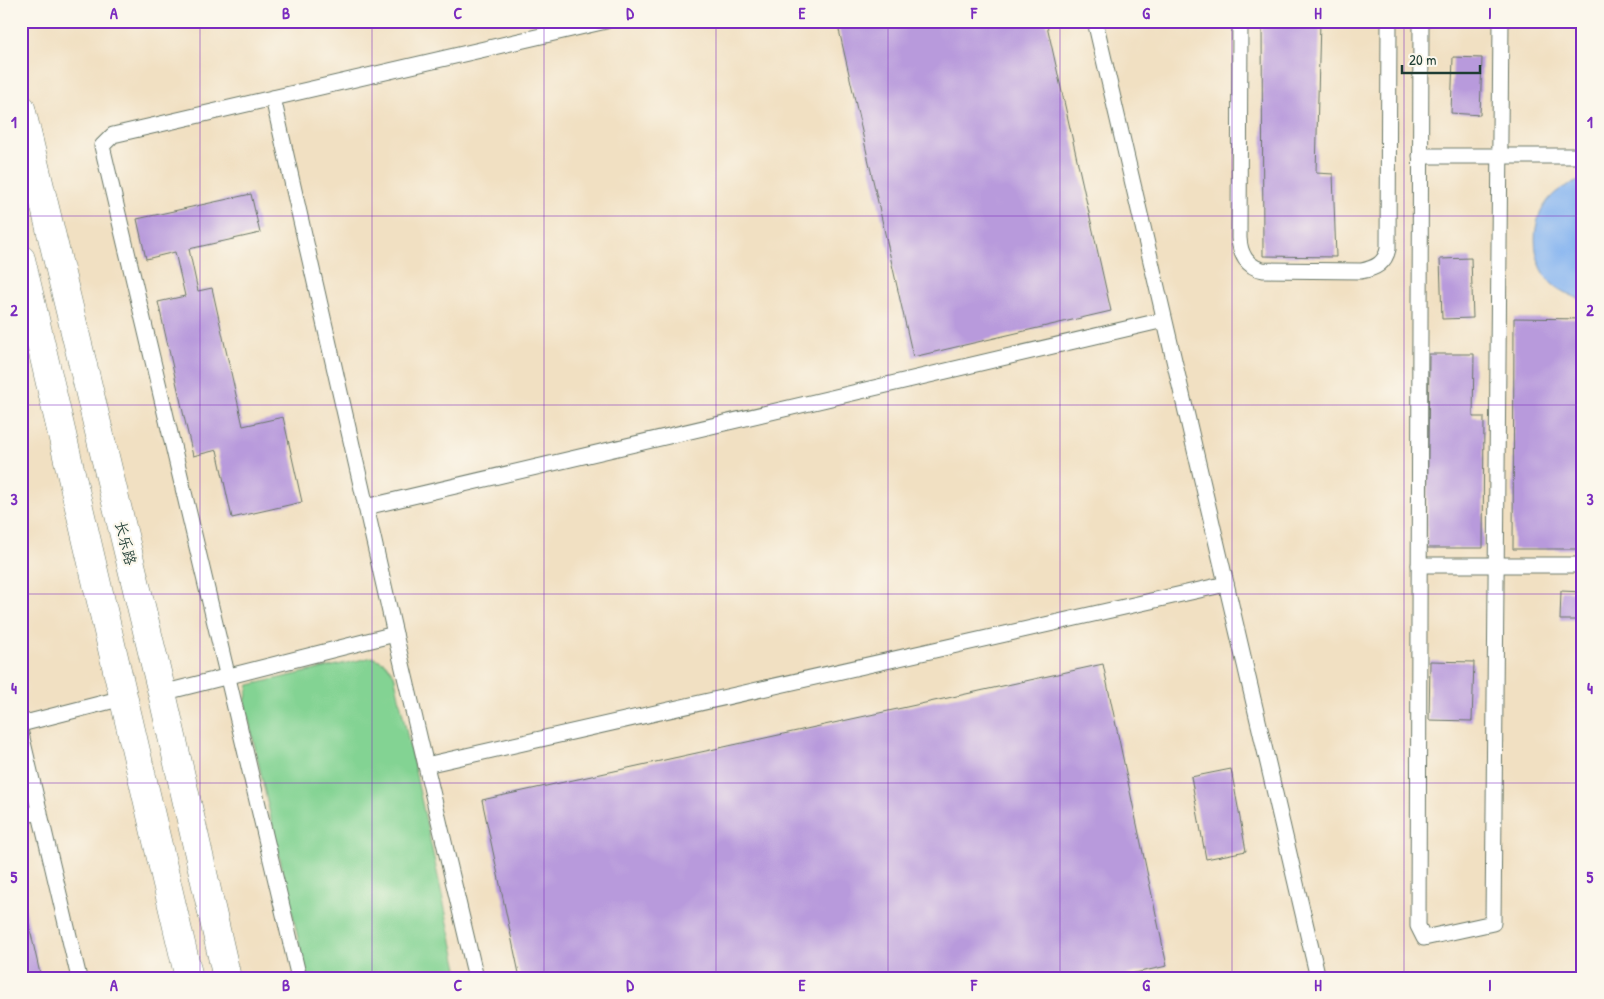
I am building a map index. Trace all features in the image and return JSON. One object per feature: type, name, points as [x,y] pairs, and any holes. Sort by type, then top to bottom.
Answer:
[{"type":"street","name":"长乐路","points":[[21,108],[162,693],[227,978]]},
{"type":"street","points":[[21,259],[189,978]]},
{"type":"lane","points":[[299,978],[102,146],[113,135],[606,21]]},
{"type":"lane","points":[[1095,21],[1318,978]]},
{"type":"lane","points":[[1240,21],[1239,238],[1241,251],[1250,265],[1260,270],[1342,271],[1361,271],[1372,268],[1380,264],[1387,254],[1389,21]]},
{"type":"lane","points":[[1421,21],[1418,926],[1424,938],[1493,923],[1501,21]]},
{"type":"lane","points":[[273,98],[395,634],[476,978]]},
{"type":"lane","points":[[1420,156],[1583,156]]},
{"type":"lane","points":[[366,507],[1164,320]]},
{"type":"lane","points":[[1419,565],[1583,565]]},
{"type":"lane","points":[[426,765],[1226,584]]},
{"type":"lane","points":[[162,693],[395,634]]},
{"type":"lane","points":[[21,724],[123,698]]},
{"type":"lane","points":[[21,734],[79,978]]},
{"type":"lane","points":[[21,816],[40,812]]},
{"type":"green space","points":[[373,657],[385,663],[394,674],[460,978],[307,978],[245,703],[249,685]]},
{"type":"water","points":[[1583,180],[1583,300],[1563,292],[1552,284],[1539,263],[1535,240],[1539,216],[1544,205],[1559,190]]},
{"type":"building","points":[[837,21],[1046,21],[1111,311],[913,357]]},
{"type":"building","points":[[1262,21],[1320,21],[1316,173],[1333,174],[1336,257],[1263,256]]},
{"type":"building","points":[[1453,57],[1482,58],[1480,115],[1451,113]]},
{"type":"building","points":[[251,194],[260,233],[189,249],[198,291],[212,288],[243,426],[283,417],[302,502],[232,518],[217,450],[193,456],[158,302],[185,296],[175,252],[146,259],[137,219]]},
{"type":"building","points":[[1471,258],[1473,318],[1442,319],[1440,259]]},
{"type":"building","points":[[1514,318],[1583,319],[1583,549],[1513,549]]},
{"type":"building","points":[[1429,354],[1474,354],[1473,417],[1484,417],[1483,548],[1427,548]]},
{"type":"building","points":[[1561,591],[1583,592],[1583,620],[1560,620]]},
{"type":"building","points":[[1430,661],[1474,662],[1472,721],[1429,720]]},
{"type":"building","points":[[1103,664],[1167,966],[1112,978],[520,978],[482,800]]},
{"type":"building","points":[[1231,769],[1246,851],[1206,859],[1191,777]]},
{"type":"building","points":[[22,894],[41,978],[21,978]]}]
